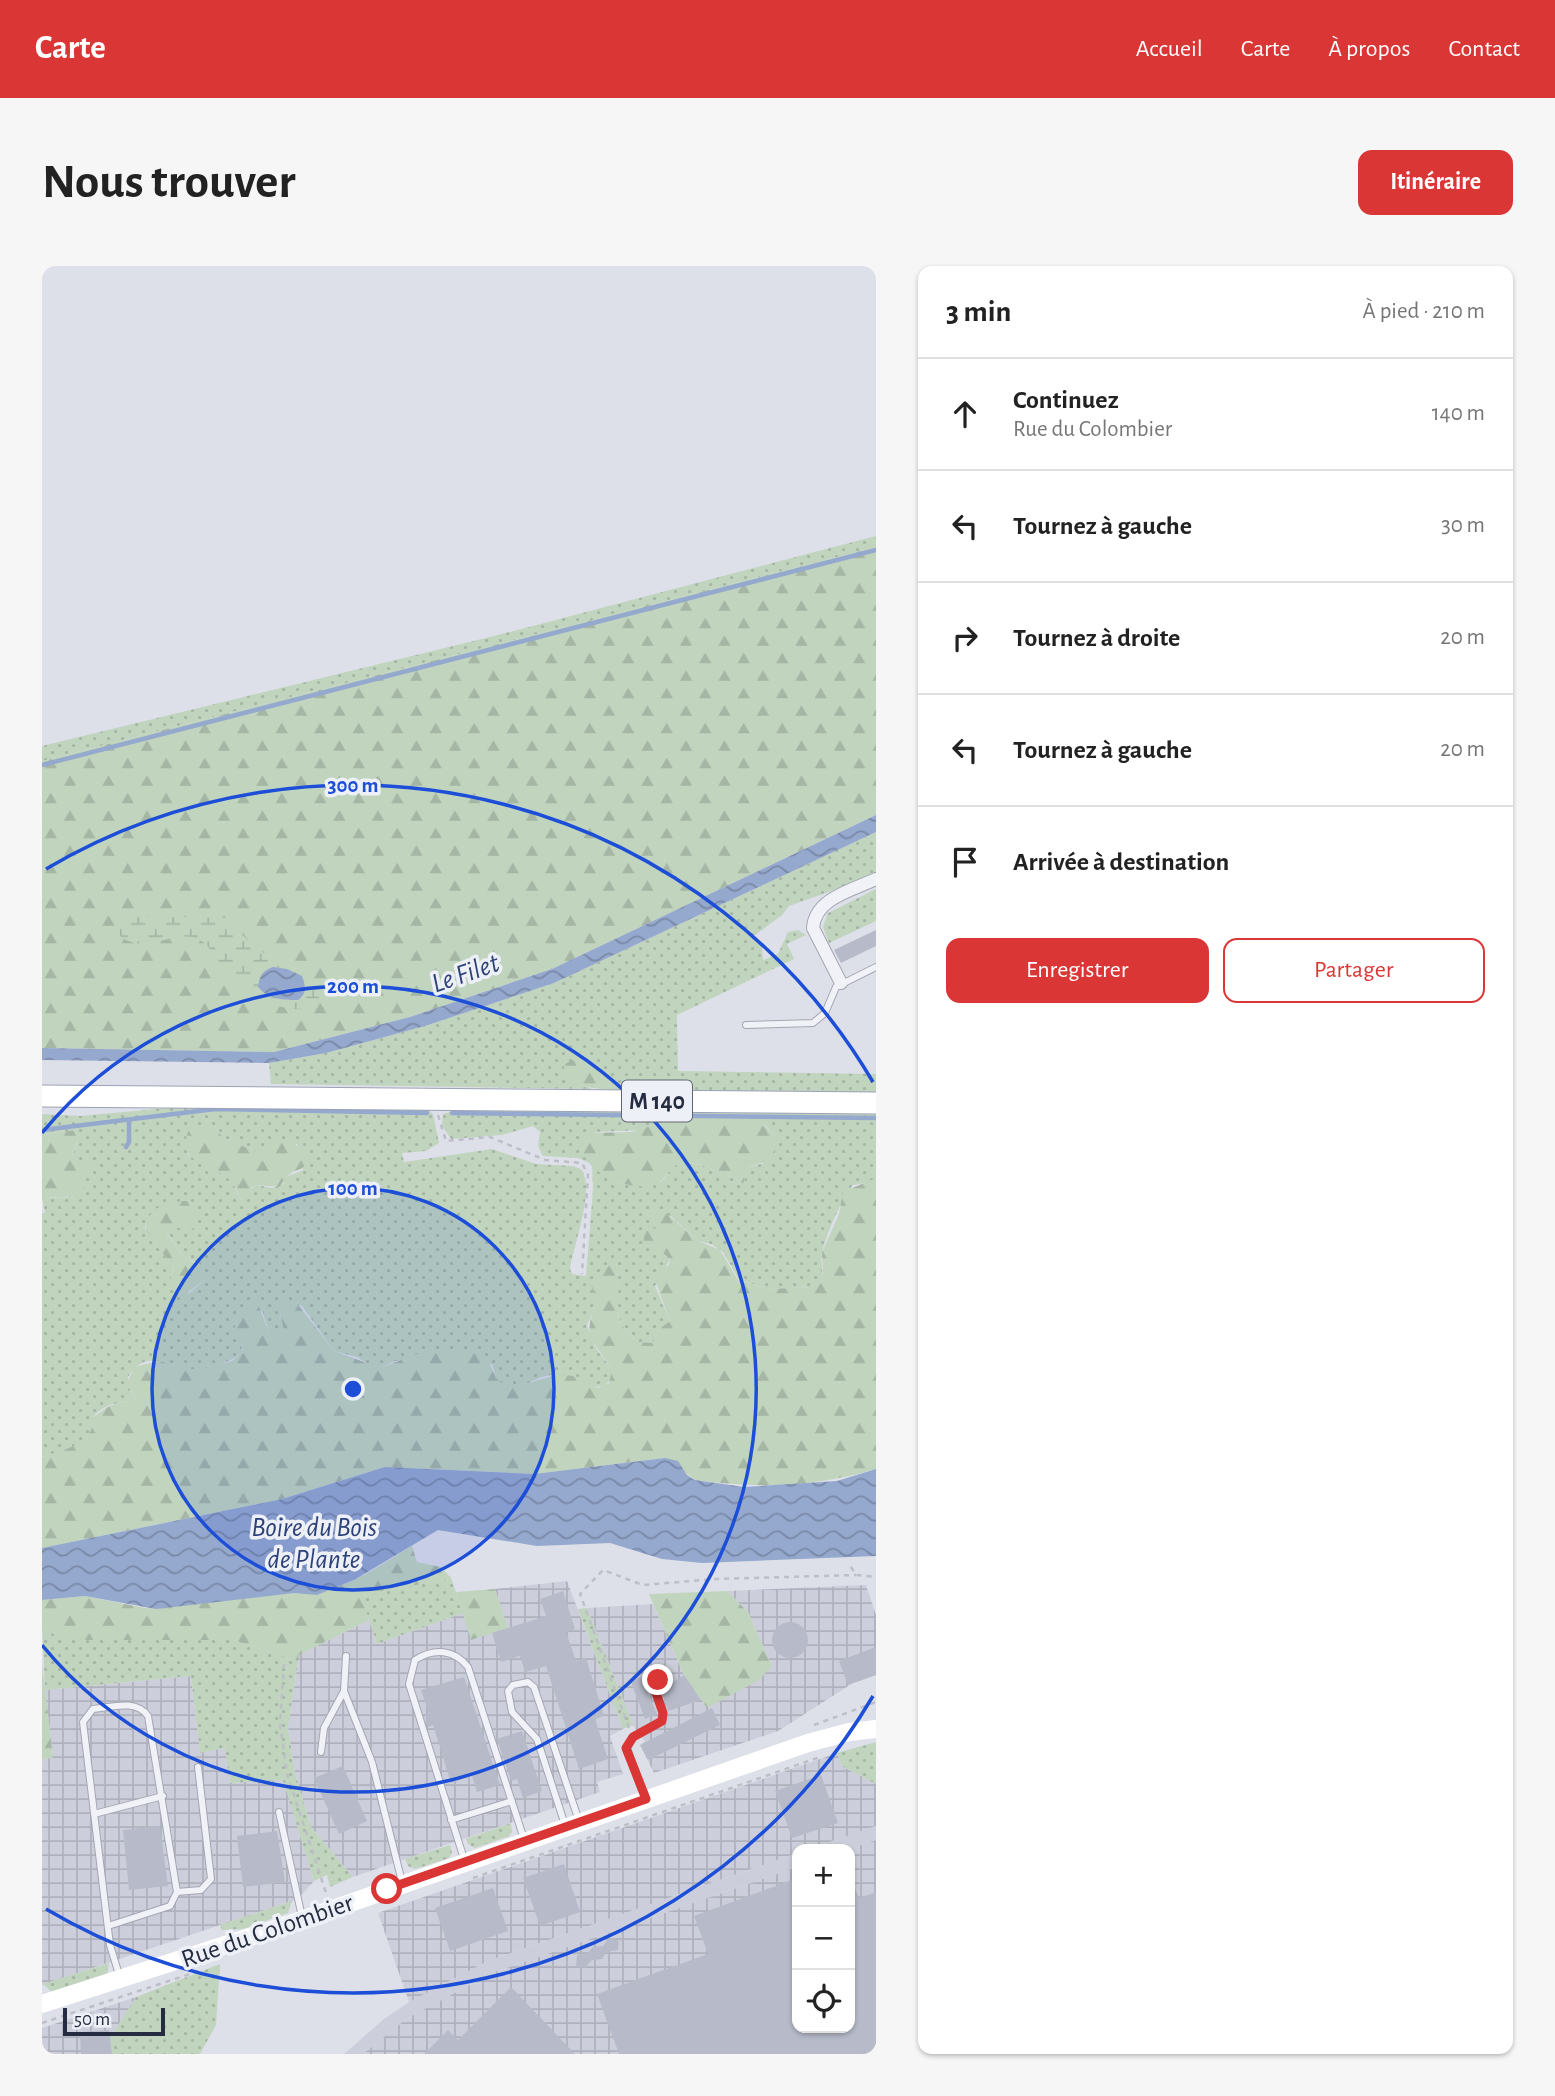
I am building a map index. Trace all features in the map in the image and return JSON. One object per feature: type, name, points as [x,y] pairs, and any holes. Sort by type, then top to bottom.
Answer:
[{"type":"main road","name":"M 140","points":[[42,1096],[876,1103]]},
{"type":"main road","name":"Rue du Colombier","points":[[42,2004],[331,1909],[808,1743],[876,1716]]},
{"type":"main road","name":"Rue du Colombier","points":[[808,1743],[849,1732],[876,1729]]},
{"type":"street","points":[[841,983],[834,975],[813,928],[813,919],[825,903],[876,879]]},
{"type":"lane","points":[[746,1025],[813,1023],[825,1013],[831,995],[841,983],[876,968]]},
{"type":"lane","points":[[465,1862],[409,1684],[415,1660],[435,1652],[455,1654],[468,1667],[524,1841]]},
{"type":"lane","points":[[346,1656],[344,1692],[376,1776],[402,1884]]},
{"type":"lane","points":[[646,1799],[626,1748],[633,1737],[662,1721],[663,1713],[654,1687],[658,1680],[668,1676]]},
{"type":"lane","points":[[528,1682],[534,1687],[550,1735],[572,1825],[537,1739],[512,1712],[508,1691],[513,1685],[528,1682]]},
{"type":"lane","points":[[321,1752],[324,1728],[344,1692]]},
{"type":"lane","points":[[108,1926],[170,1906],[177,1892],[163,1796],[145,1711],[130,1705],[93,1709],[83,1722],[110,1945],[121,1979]]},
{"type":"lane","points":[[537,1739],[550,1735]]},
{"type":"lane","points":[[177,1892],[201,1889],[211,1879],[198,1767]]},
{"type":"lane","points":[[94,1814],[163,1796]]},
{"type":"lane","points":[[452,1821],[512,1801]]},
{"type":"lane","points":[[279,1812],[302,1919]]},
{"type":"path","points":[[438,1098],[439,1123],[446,1141],[490,1137],[531,1156],[557,1162],[575,1161],[586,1168],[582,1274]]},
{"type":"path","points":[[851,1567],[856,1575]]},
{"type":"path","points":[[633,1737],[580,1594],[582,1588],[606,1570],[622,1579],[643,1585],[715,1579],[856,1575],[876,1577]]},
{"type":"path","points":[[284,1664],[280,1723],[287,1774],[331,1909]]},
{"type":"path","points":[[808,1743],[812,1727],[816,1723],[876,1702]]},
{"type":"shaded area","points":[[567,1581],[623,1729],[610,1736],[623,1774],[597,1782],[600,1792],[353,1877],[311,1827],[295,1773],[288,1728],[299,1655],[369,1620],[377,1644],[463,1613],[472,1639],[507,1628],[495,1589]]},
{"type":"shaded area","points":[[866,1585],[876,1615],[876,1675],[853,1683],[778,1731],[654,1773],[640,1745],[645,1742],[633,1725],[587,1608],[653,1604],[684,1675],[772,1666],[748,1612],[727,1591]]},
{"type":"shaded area","points":[[191,1676],[200,1752],[226,1748],[230,1783],[283,1779],[314,1881],[298,1899],[42,1985],[42,1760],[53,1757],[45,1690]]},
{"type":"shaded area","points":[[837,1753],[842,1766],[876,1784],[876,1826],[824,1844],[792,1844],[792,1855],[488,1961],[409,2002],[378,1913]]},
{"type":"shaded area","points":[[876,1826],[876,1840],[855,1847],[855,1844],[824,1844]]},
{"type":"shaded area","points":[[876,1840],[876,2054],[363,2054],[406,2019],[492,1973],[792,1869],[792,2033],[855,2033],[855,1847]]},
{"type":"shaded area","points":[[792,1855],[792,1869],[492,1973],[406,2019],[363,2054],[344,2054],[384,2019],[415,1998],[488,1961]]},
{"type":"shaded area","points":[[136,1997],[110,2038],[112,2054],[42,2054],[42,2028]]},
{"type":"green space","points":[[876,536],[876,547],[42,761],[42,746],[498,635]]},
{"type":"green space","points":[[876,547],[876,815],[552,969],[410,1017],[274,1052],[42,1048],[42,761]]},
{"type":"green space","points":[[876,832],[876,875],[789,906],[782,915],[754,936],[762,947],[763,960],[778,954],[788,932],[798,930],[806,935],[787,944],[794,959],[677,1015],[678,1071],[876,1074],[876,1093],[623,1090],[600,1068],[572,1081],[592,1089],[271,1084],[269,1063],[326,1053],[425,1026],[554,983]]},
{"type":"green space","points":[[876,889],[876,921],[829,943],[823,927],[828,913]]},
{"type":"green space","points":[[135,916],[227,918],[259,950],[313,978],[319,986],[319,996],[313,1008],[273,1005],[239,984],[219,964],[210,949],[193,937],[141,944],[120,936],[119,922]]},
{"type":"green space","points":[[580,1056],[600,1068],[623,1090],[590,1088],[569,1079],[563,1073],[565,1064]]},
{"type":"green space","points":[[179,1107],[428,1109],[433,1114],[439,1143],[426,1151],[402,1153],[404,1162],[492,1149],[536,1164],[581,1169],[585,1178],[585,1203],[570,1269],[572,1274],[586,1276],[593,1189],[592,1164],[578,1158],[543,1156],[538,1146],[540,1132],[533,1126],[502,1135],[451,1139],[442,1125],[443,1114],[463,1108],[876,1113],[876,1178],[872,1182],[853,1185],[844,1199],[822,1252],[823,1281],[812,1287],[769,1289],[739,1280],[723,1252],[711,1244],[698,1241],[671,1216],[651,1216],[657,1228],[646,1236],[644,1245],[654,1246],[670,1259],[655,1286],[670,1321],[659,1329],[653,1343],[639,1342],[629,1334],[619,1316],[616,1261],[591,1281],[597,1304],[587,1325],[596,1348],[612,1370],[612,1378],[604,1386],[593,1386],[565,1376],[550,1375],[507,1389],[496,1378],[492,1364],[395,1361],[380,1368],[373,1367],[357,1357],[334,1351],[302,1306],[284,1301],[280,1313],[284,1331],[281,1335],[269,1332],[262,1310],[240,1341],[243,1352],[226,1362],[198,1369],[158,1361],[143,1363],[128,1377],[130,1391],[135,1395],[134,1401],[101,1409],[94,1417],[90,1432],[83,1441],[66,1450],[42,1457],[42,1213],[45,1213],[42,1198],[72,1197],[82,1185],[75,1181],[75,1177],[87,1177],[82,1161],[72,1157],[77,1143],[76,1130],[42,1134],[42,1114],[80,1116]],"holes":[[[765,1125],[775,1136],[763,1163],[748,1168],[743,1184],[710,1168],[681,1163],[675,1165],[661,1182],[632,1185],[616,1181],[592,1164],[595,1132]],[[215,1127],[223,1138],[255,1151],[297,1144],[303,1170],[286,1177],[283,1184],[273,1188],[256,1185],[240,1198],[231,1179],[187,1154]],[[145,1225],[196,1227],[173,1227],[167,1233],[185,1259],[199,1263],[206,1279],[189,1293],[171,1278],[173,1267]]]},
{"type":"green space","points":[[663,1122],[761,1122],[775,1136],[775,1149],[770,1159],[748,1168],[743,1184],[715,1170],[683,1163],[674,1167],[656,1185],[639,1186],[603,1174],[593,1167],[581,1147],[582,1135],[588,1133],[631,1132]]},
{"type":"green space","points":[[190,1126],[215,1127],[223,1138],[255,1151],[278,1139],[290,1139],[307,1156],[306,1162],[303,1168],[290,1174],[279,1187],[256,1185],[251,1188],[251,1195],[240,1198],[229,1179],[188,1153],[184,1145]]},
{"type":"green space","points":[[76,1130],[78,1138],[72,1157],[91,1164],[91,1174],[87,1177],[75,1177],[85,1192],[80,1196],[42,1198],[42,1134]]},
{"type":"green space","points":[[876,1178],[876,1469],[809,1483],[742,1485],[696,1480],[665,1458],[534,1474],[385,1467],[282,1499],[42,1548],[42,1457],[67,1449],[83,1440],[92,1428],[92,1419],[106,1408],[134,1401],[135,1395],[126,1386],[134,1367],[159,1361],[191,1369],[232,1361],[243,1352],[236,1336],[235,1325],[257,1302],[269,1332],[281,1334],[284,1331],[280,1312],[284,1301],[296,1302],[334,1351],[380,1368],[425,1351],[471,1352],[487,1358],[496,1378],[508,1389],[560,1374],[578,1377],[598,1388],[609,1383],[612,1370],[595,1345],[590,1332],[592,1315],[597,1304],[590,1281],[616,1260],[619,1316],[629,1334],[639,1342],[653,1343],[659,1329],[670,1321],[654,1278],[656,1272],[669,1265],[670,1259],[654,1246],[643,1245],[645,1230],[657,1228],[651,1216],[653,1208],[664,1211],[698,1241],[720,1250],[738,1280],[769,1289],[812,1287],[823,1281],[822,1252],[839,1214],[843,1192]]},
{"type":"green space","points":[[187,1201],[196,1217],[196,1227],[190,1230],[173,1227],[167,1234],[185,1259],[204,1266],[206,1279],[181,1297],[175,1294],[170,1284],[173,1267],[146,1230],[150,1216],[159,1207]]},
{"type":"green space","points":[[412,1546],[417,1562],[441,1567],[451,1578],[362,1596],[369,1620],[299,1655],[298,1661],[233,1640],[66,1640],[42,1628],[42,1600],[85,1596],[145,1608],[310,1593],[341,1586]]},
{"type":"green space","points":[[451,1578],[463,1613],[377,1644],[361,1596]]},
{"type":"green space","points":[[495,1589],[508,1628],[471,1640],[456,1592]]},
{"type":"green space","points":[[727,1591],[748,1612],[772,1666],[759,1680],[707,1708],[684,1675],[649,1594]]},
{"type":"green space","points":[[587,1608],[633,1725],[623,1729],[578,1609]]},
{"type":"green space","points":[[42,1628],[66,1640],[233,1640],[298,1661],[288,1728],[295,1773],[311,1827],[353,1877],[330,1887],[327,1875],[314,1881],[283,1780],[230,1783],[225,1748],[200,1753],[191,1676],[45,1690]]},
{"type":"green space","points":[[42,1663],[53,1757],[42,1760]]},
{"type":"green space","points":[[876,1742],[876,1784],[842,1766],[837,1753]]},
{"type":"green space","points":[[511,1823],[512,1832],[509,1836],[475,1848],[468,1844],[466,1839]]},
{"type":"green space","points":[[450,1845],[452,1853],[449,1858],[415,1869],[408,1866],[405,1859]]},
{"type":"green space","points":[[292,1901],[288,1913],[243,1929],[222,1930],[220,1925]]},
{"type":"green space","points":[[109,1963],[107,1974],[52,1992],[43,1984]]},
{"type":"green space","points":[[220,1964],[216,2025],[200,2054],[112,2054],[110,2038],[136,1997]]},
{"type":"water","points":[[876,815],[876,832],[554,983],[425,1026],[326,1053],[269,1063],[42,1060],[42,1048],[274,1052],[410,1017],[552,969]]},
{"type":"water","points":[[273,967],[287,969],[302,976],[305,990],[298,1000],[271,996],[258,987],[262,974]]},
{"type":"water","name":"Boire du Bois de Plante","points":[[665,1458],[678,1461],[687,1475],[695,1480],[744,1487],[837,1481],[876,1469],[876,1556],[702,1563],[662,1559],[610,1543],[537,1546],[438,1530],[354,1580],[317,1595],[294,1593],[156,1609],[85,1596],[42,1600],[42,1548],[282,1499],[385,1467],[534,1474]]},
{"type":"building","points":[[876,930],[876,946],[841,963],[834,950]]},
{"type":"building","points":[[563,1591],[575,1629],[566,1632],[576,1661],[586,1658],[604,1716],[595,1719],[608,1759],[579,1769],[546,1666],[525,1672],[520,1656],[501,1662],[492,1633],[546,1616],[540,1599]]},
{"type":"building","points":[[790,1622],[803,1627],[808,1640],[803,1653],[790,1658],[777,1653],[772,1640],[777,1627]]},
{"type":"building","points":[[876,1647],[876,1675],[848,1685],[839,1661]]},
{"type":"building","points":[[684,1675],[701,1700],[668,1711],[661,1690]]},
{"type":"building","points":[[464,1677],[500,1785],[477,1792],[472,1776],[451,1783],[433,1725],[428,1727],[425,1715],[429,1714],[421,1690]]},
{"type":"building","points":[[641,1677],[657,1714],[645,1719],[630,1680]]},
{"type":"building","points":[[712,1708],[720,1725],[648,1760],[640,1745]]},
{"type":"building","points":[[522,1731],[542,1791],[523,1798],[517,1779],[511,1781],[497,1739]]},
{"type":"building","points":[[343,1766],[367,1821],[339,1834],[314,1778]]},
{"type":"building","points":[[821,1775],[838,1823],[792,1838],[775,1791]]},
{"type":"building","points":[[160,1826],[168,1886],[129,1890],[123,1830]]},
{"type":"building","points":[[277,1831],[285,1882],[243,1887],[237,1836]]},
{"type":"building","points":[[564,1864],[580,1912],[540,1926],[523,1878]]},
{"type":"building","points":[[792,1880],[792,2033],[855,2033],[855,1889],[859,1898],[876,1892],[876,2054],[619,2054],[597,1994],[708,1954],[694,1916]]},
{"type":"building","points":[[493,1888],[508,1931],[450,1951],[435,1908]]},
{"type":"building","points":[[609,1938],[619,1941],[618,1950],[606,1952],[602,1959],[592,1960],[585,1968],[576,1966],[577,1955],[587,1954],[593,1947],[603,1946]]},
{"type":"building","points":[[511,1987],[575,2054],[424,2054],[448,2030],[458,2040]]},
{"type":"building","points":[[109,2030],[112,2054],[81,2054],[80,2032]]},
{"type":"waterway","points":[[42,765],[876,550]]},
{"type":"waterway","points":[[42,1130],[215,1109],[427,1113]]},
{"type":"waterway","points":[[452,1113],[876,1118]]},
{"type":"waterway","points":[[126,1147],[129,1142],[129,1120]]},
{"type":"route","points":[[387,1889],[646,1799],[626,1748],[629,1740],[664,1718],[654,1687],[658,1680]]},
{"type":"water label","name":"Le Filet","points":[[465,972]]}]
